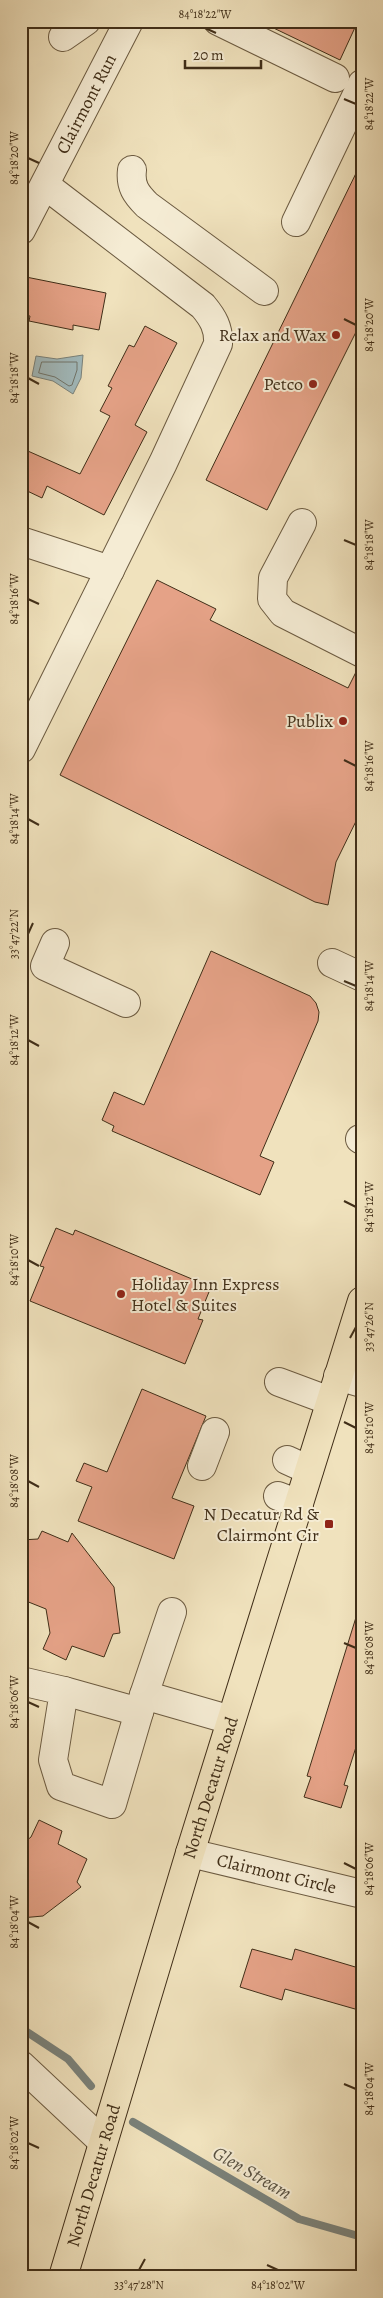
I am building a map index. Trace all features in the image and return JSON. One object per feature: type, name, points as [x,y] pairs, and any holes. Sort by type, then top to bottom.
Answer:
[{"type":"main road","name":"North Decatur Road","points":[[63,2277],[102,2140],[232,1720],[298,1465],[344,1387],[362,1300]]},
{"type":"street","points":[[63,36],[86,21]]},
{"type":"street","name":"Clairmont Run","points":[[21,230],[129,21]]},
{"type":"street","points":[[218,21],[335,78]]},
{"type":"street","points":[[296,222],[362,84]]},
{"type":"street","points":[[132,170],[131,181],[135,194],[147,205],[264,291]]},
{"type":"street","points":[[21,749],[110,570],[218,344],[219,334],[211,316],[203,306],[45,185]]},
{"type":"street","points":[[302,524],[273,578],[272,599],[283,613],[362,653]]},
{"type":"street","points":[[21,540],[110,570]]},
{"type":"street","points":[[55,943],[45,966],[126,1002]]},
{"type":"street","points":[[332,963],[362,976]]},
{"type":"street","points":[[279,1382],[344,1387]]},
{"type":"street","points":[[202,1466],[215,1432]]},
{"type":"street","points":[[64,1691],[53,1760],[60,1786],[112,1804],[172,1612]]},
{"type":"street","points":[[21,1682],[232,1720]]},
{"type":"street","name":"Clairmont Circle","points":[[190,1853],[362,1894]]},
{"type":"street","points":[[21,2065],[102,2140]]},
{"type":"water","points":[[83,355],[81,378],[73,394],[53,381],[32,376],[36,356],[57,359]]},
{"type":"building","points":[[259,21],[358,21],[340,60]]},
{"type":"building","points":[[362,161],[362,320],[267,510],[206,480]]},
{"type":"building","points":[[21,276],[106,293],[99,330],[73,325],[73,330],[29,321],[30,316],[21,315]]},
{"type":"building","points":[[145,326],[177,343],[135,425],[147,432],[104,515],[47,486],[42,498],[21,488],[21,448],[80,474],[110,416],[100,411],[112,388],[108,386],[129,345],[134,347]]},
{"type":"building","points":[[157,580],[216,609],[210,620],[348,688],[358,668],[362,668],[362,809],[336,862],[328,905],[315,902],[60,775]]},
{"type":"building","points":[[211,951],[310,996],[316,1003],[319,1012],[318,1021],[260,1156],[274,1162],[260,1195],[112,1131],[114,1126],[102,1120],[114,1092],[144,1105]]},
{"type":"building","name":"Holiday Inn Express Hotel & Suites","points":[[56,1228],[73,1235],[75,1230],[211,1287],[198,1319],[203,1320],[185,1364],[30,1301],[44,1267],[40,1266]]},
{"type":"building","points":[[142,1389],[206,1416],[172,1498],[194,1506],[174,1559],[78,1521],[92,1487],[76,1481],[84,1463],[107,1472]]},
{"type":"building","points":[[42,1531],[68,1542],[72,1533],[114,1587],[120,1633],[113,1634],[104,1657],[72,1646],[66,1660],[43,1649],[50,1633],[46,1609],[21,1599],[21,1540],[38,1539]]},
{"type":"building","points":[[357,1614],[362,1615],[362,1728],[344,1785],[348,1786],[341,1808],[304,1797],[311,1777],[307,1776]]},
{"type":"building","points":[[39,1820],[62,1831],[58,1844],[87,1859],[77,1882],[81,1887],[43,1916],[21,1918],[21,1845],[31,1837]]},
{"type":"building","points":[[252,1949],[292,1960],[295,1949],[362,1969],[362,2011],[285,1989],[282,2000],[240,1987]]},
{"type":"waterway","points":[[21,2028],[68,2059],[91,2086]]},
{"type":"waterway","name":"Glen Stream","points":[[133,2122],[299,2219],[362,2237]]},
{"type":"place","name":"Relax and Wax","points":[[336,335]]},
{"type":"place","name":"Petco","points":[[313,384]]},
{"type":"place","name":"Publix","points":[[343,721]]},
{"type":"place","name":"Holiday Inn Express Hotel & Suites","points":[[121,1294]]},
{"type":"place","name":"N Decatur Rd & Clairmont Cir","points":[[329,1524]]}]
